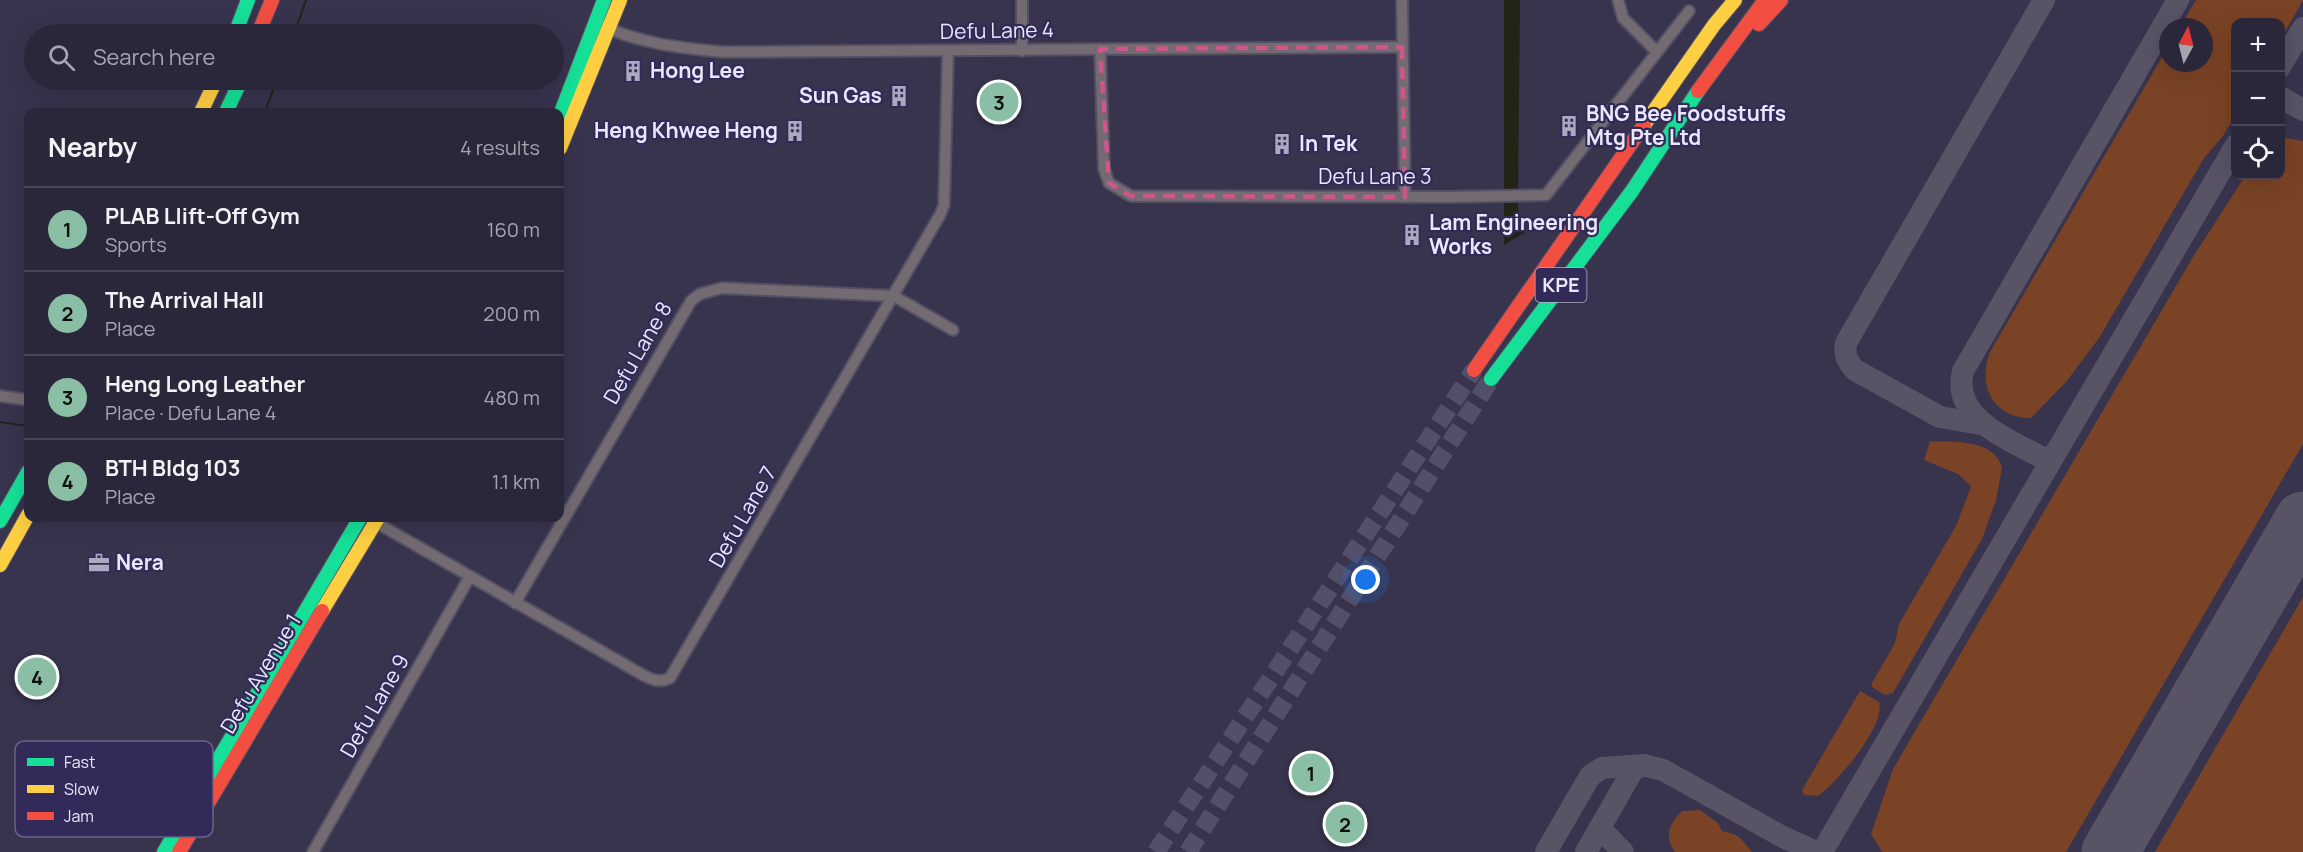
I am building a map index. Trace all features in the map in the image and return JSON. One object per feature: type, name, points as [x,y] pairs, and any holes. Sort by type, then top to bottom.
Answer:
[{"type":"main road","points":[[239,24],[248,0]]},
{"type":"main road","points":[[262,24],[272,0]]},
{"type":"main road","points":[[563,108],[604,0]]},
{"type":"main road","points":[[564,139],[610,30],[620,0]]},
{"type":"main road","points":[[1714,25],[1725,0]]},
{"type":"main road","name":"KPE","points":[[1474,370],[1714,25],[1735,0]]},
{"type":"main road","name":"KPE","points":[[1491,380],[1632,191],[1765,0]]},
{"type":"main road","points":[[1721,61],[1781,0]]},
{"type":"main road","points":[[254,24],[266,14]]},
{"type":"main road","points":[[203,108],[211,90]]},
{"type":"main road","points":[[228,108],[236,90]]},
{"type":"main road","points":[[0,521],[24,479]]},
{"type":"main road","points":[[0,565],[24,522]]},
{"type":"main road","name":"Defu Avenue 1","points":[[213,768],[358,522]]},
{"type":"main road","name":"Defu Avenue 1","points":[[213,794],[372,522]]},
{"type":"main road","name":"Defu Avenue 1","points":[[164,852],[173,837]]},
{"type":"main road","name":"Defu Avenue 1","points":[[179,852],[188,837]]},
{"type":"street","points":[[1022,0],[1022,51]]},
{"type":"street","points":[[1402,0],[1405,197]]},
{"type":"street","points":[[1618,0],[1623,18],[1656,51]]},
{"type":"street","name":"Defu Lane 3","points":[[1100,49],[1104,169],[1109,183],[1131,196],[1545,195],[1689,11]]},
{"type":"street","name":"Defu Lane 4","points":[[597,23],[610,30],[673,47],[723,52],[1402,47]]},
{"type":"street","name":"Defu Lane 7","points":[[379,522],[469,578],[653,681],[664,681],[670,678],[894,296],[944,205],[948,52]]},
{"type":"street","name":"Defu Lane 8","points":[[564,519],[691,301],[700,294],[722,288],[894,296]]},
{"type":"street","points":[[894,296],[953,330]]},
{"type":"street","points":[[0,396],[24,399]]},
{"type":"street","name":"Defu Lane 8","points":[[515,603],[562,522]]},
{"type":"street","name":"Defu Lane 9","points":[[313,852],[469,578]]},
{"type":"highlighted area","points":[[1402,47],[1405,197],[1131,196],[1109,183],[1100,49]]},
{"type":"shaded area","points":[[1504,0],[1520,0],[1518,208],[1526,232],[1504,245]]},
{"type":"shaded area","points":[[2196,0],[2303,0],[2285,32],[2285,18],[2231,18],[2231,123],[2204,158],[2099,338],[2066,382],[2031,418],[2018,417],[1998,406],[1991,397],[1986,376],[1986,364],[1990,352],[2159,62],[2159,72],[2213,72],[2213,18],[2185,18]]},
{"type":"shaded area","points":[[2285,138],[2303,141],[2303,444],[2066,852],[1882,852],[1871,834],[1893,769],[2193,257],[2242,180],[2285,180]]},
{"type":"shaded area","points":[[1930,441],[1961,442],[1982,447],[1998,459],[2002,468],[1996,500],[1982,539],[1893,693],[1885,695],[1872,687],[1872,683],[1895,643],[1899,624],[1957,524],[1971,486],[1958,474],[1924,460]]},
{"type":"shaded area","points":[[2303,597],[2303,852],[2155,852]]},
{"type":"shaded area","points":[[1860,691],[1879,702],[1879,712],[1868,739],[1837,779],[1818,796],[1804,795],[1802,790]]},
{"type":"shaded area","points":[[1700,810],[1718,823],[1722,831],[1739,837],[1752,852],[1675,852],[1669,835],[1671,825],[1682,811]]},
{"type":"waterway","points":[[298,24],[306,0]]},
{"type":"waterway","points":[[266,108],[273,90]]},
{"type":"waterway","points":[[0,422],[24,425]]},
{"type":"taxiway","points":[[1986,425],[1940,417],[1855,370],[1847,358],[1846,343],[2044,0]]},
{"type":"taxiway","points":[[2050,462],[2004,438],[1976,416],[1966,404],[1962,388],[1963,371],[2178,0]]},
{"type":"taxiway","points":[[2285,59],[2303,28]]},
{"type":"taxiway","points":[[2285,100],[2303,110]]},
{"type":"taxiway","points":[[1822,852],[2231,154]]},
{"type":"taxiway","points":[[1546,852],[1590,776],[1602,768],[1644,765]]},
{"type":"taxiway","points":[[1586,852],[1633,770],[1644,765],[1663,770],[1781,836],[1816,852]]},
{"type":"taxiway","points":[[1600,828],[1623,852]]},
{"type":"runway","points":[[2110,852],[2303,520]]},
{"type":"tunnel","points":[[1156,852],[1474,370]]},
{"type":"tunnel","points":[[1188,852],[1491,379]]},
{"type":"traffic: fast","points":[[239,24],[248,0]]},
{"type":"traffic: fast","points":[[563,108],[604,0]]},
{"type":"traffic: fast","points":[[228,108],[236,90]]},
{"type":"traffic: fast","points":[[1491,379],[1632,191],[1698,91]]},
{"type":"traffic: fast","points":[[0,521],[24,479]]},
{"type":"traffic: fast","points":[[213,768],[358,522]]},
{"type":"traffic: fast","points":[[164,852],[173,837]]},
{"type":"traffic: slow","points":[[564,138],[620,0]]},
{"type":"traffic: slow","points":[[1644,125],[1714,25],[1735,0]]},
{"type":"traffic: slow","points":[[203,108],[211,90]]},
{"type":"traffic: slow","points":[[0,565],[24,522]]},
{"type":"traffic: slow","points":[[322,611],[376,522]]},
{"type":"traffic: jam","points":[[262,24],[272,0]]},
{"type":"traffic: jam","points":[[1698,91],[1765,0]]},
{"type":"traffic: jam","points":[[1759,24],[1781,0]]},
{"type":"traffic: jam","points":[[1474,370],[1644,125]]},
{"type":"traffic: jam","points":[[213,795],[322,611]]},
{"type":"traffic: jam","points":[[179,852],[188,837]]},
{"type":"place","name":"Hong Lee","points":[[633,71]]},
{"type":"place","name":"Sun Gas","points":[[899,96]]},
{"type":"place","name":"Heng Long Leather","points":[[999,102]]},
{"type":"place","name":"BNG Bee Foodstuffs Mtg Pte Ltd","points":[[1569,126]]},
{"type":"place","name":"Heng Khwee Heng","points":[[795,131]]},
{"type":"place","name":"In Tek","points":[[1282,144]]},
{"type":"place","name":"Lam Engineering Works","points":[[1412,235]]},
{"type":"place","name":"Nera","points":[[99,563]]},
{"type":"place","name":"BTH Bldg 103","points":[[37,677]]},
{"type":"place","name":"PLAB LIift-Off Gym","points":[[1311,773]]},
{"type":"place","name":"The Arrival Hall","points":[[1345,824]]}]
